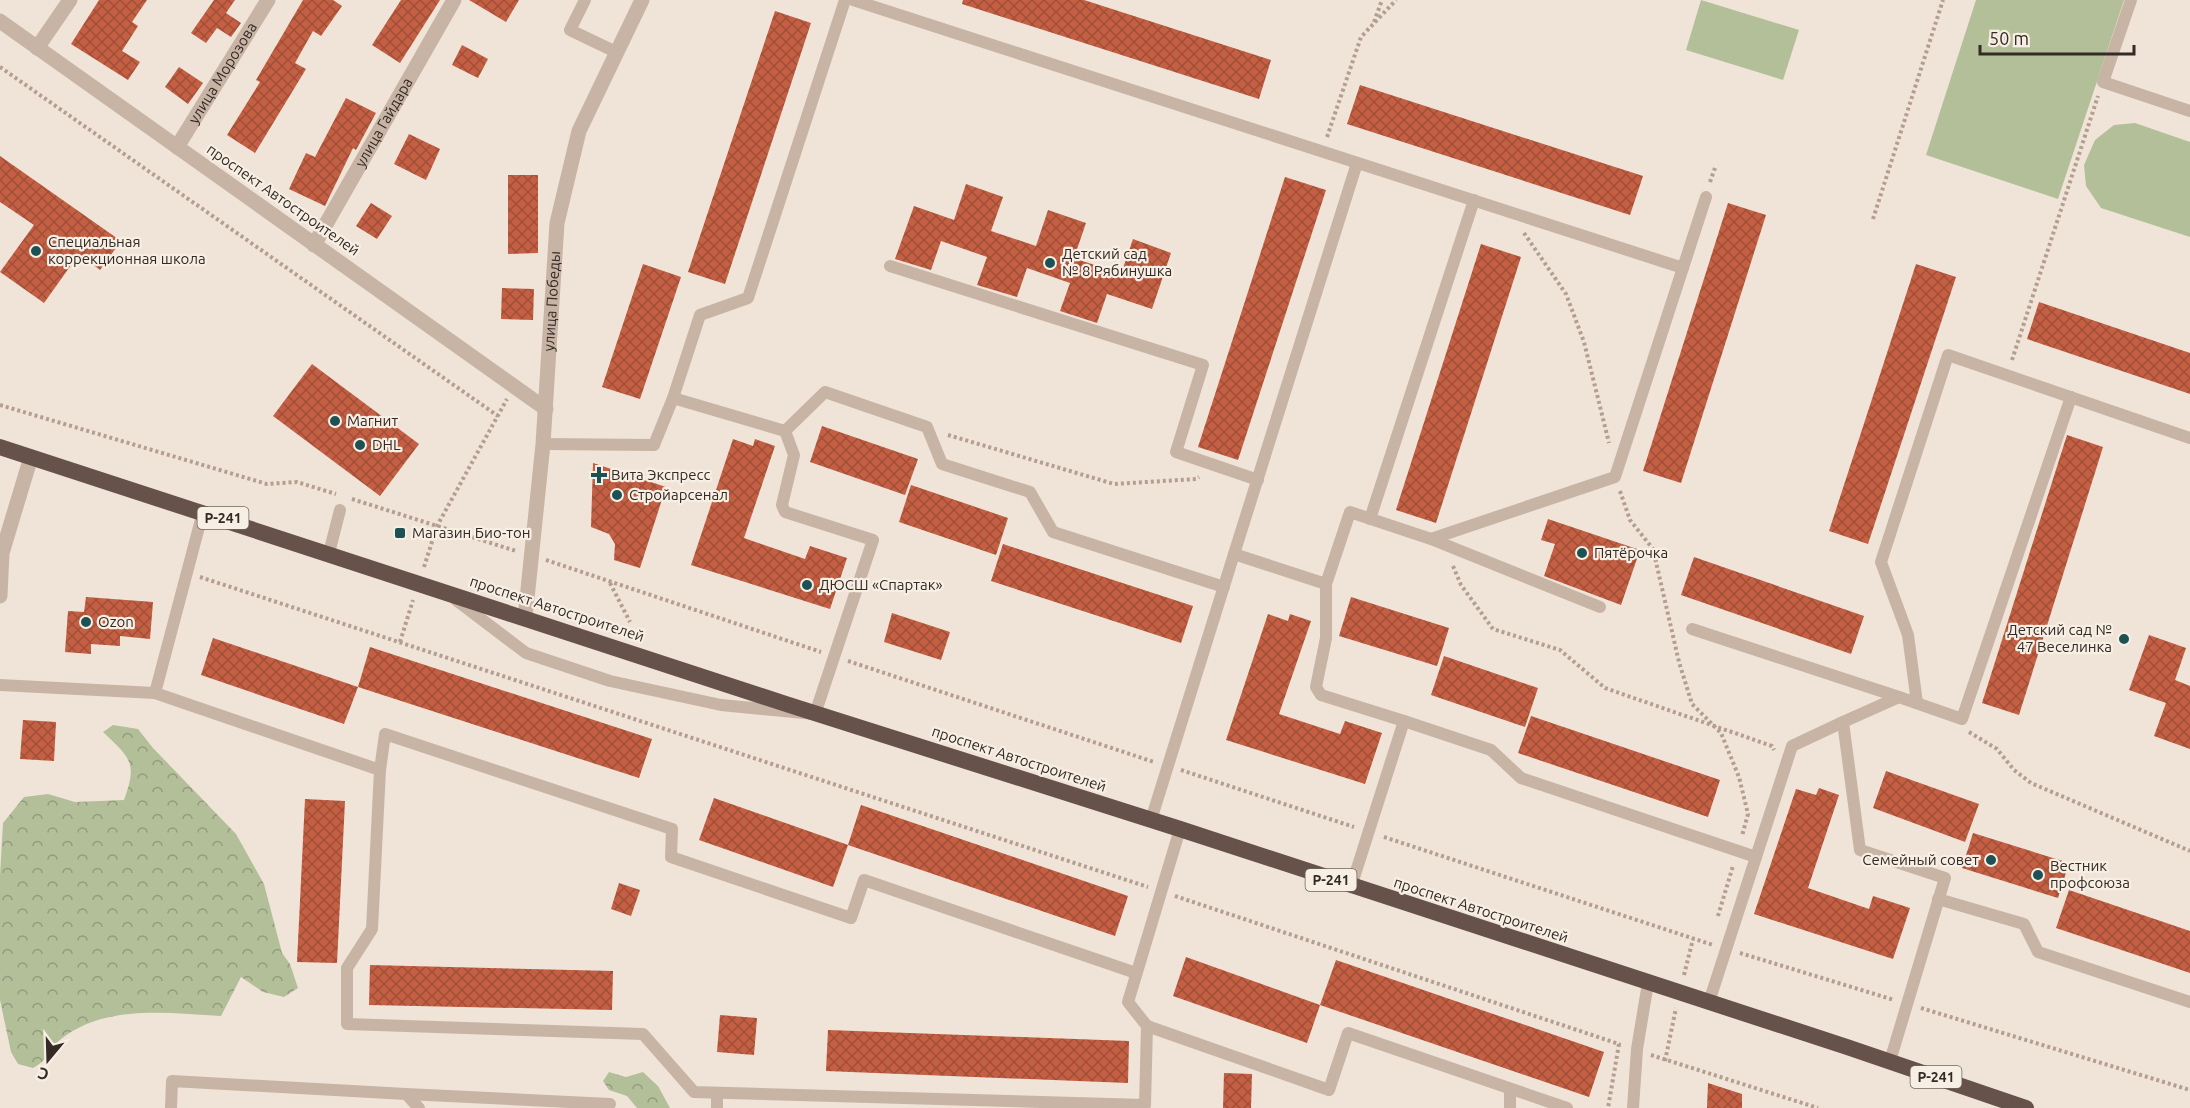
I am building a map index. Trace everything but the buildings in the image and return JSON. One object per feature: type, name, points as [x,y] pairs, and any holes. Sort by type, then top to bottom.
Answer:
[{"type":"highway","name":"проспект Автостроителей","points":[[0,447],[815,714],[1180,829],[1890,1061],[2026,1108]]},
{"type":"street","points":[[37,48],[70,0]]},
{"type":"street","name":"улица Морозова","points":[[177,147],[268,0]]},
{"type":"street","name":"улица Гайдара","points":[[314,245],[454,0]]},
{"type":"street","name":"улица Победы","points":[[525,618],[546,409],[557,223],[579,131],[642,0]]},
{"type":"street","name":"проспект Автостроителей","points":[[0,21],[546,409]]},
{"type":"street","points":[[0,596],[2,553],[31,457]]},
{"type":"lane","points":[[585,0],[570,30],[616,52]]},
{"type":"lane","points":[[543,444],[654,445],[673,398],[700,315],[748,298],[845,0]]},
{"type":"lane","points":[[853,0],[1683,268]]},
{"type":"lane","points":[[2131,0],[2103,82],[2190,111]]},
{"type":"lane","points":[[1151,820],[1357,163]]},
{"type":"lane","points":[[1437,541],[1615,477],[1706,197]]},
{"type":"lane","points":[[1370,519],[1474,200]]},
{"type":"lane","points":[[890,266],[1203,365],[1176,452],[1258,480]]},
{"type":"lane","points":[[1917,703],[1908,635],[1881,562],[1948,355],[2190,438]]},
{"type":"lane","points":[[785,431],[825,392],[927,427],[942,464],[1030,492],[1053,532],[1224,587]]},
{"type":"lane","points":[[1692,629],[1962,719],[2071,397]]},
{"type":"lane","points":[[673,398],[785,431]]},
{"type":"lane","points":[[445,591],[526,653],[610,681],[722,705],[815,714],[873,540],[785,512],[782,505],[794,455],[785,431]]},
{"type":"lane","points":[[329,553],[340,510]]},
{"type":"lane","points":[[155,693],[203,512]]},
{"type":"lane","points":[[1600,607],[1437,541],[1350,513],[1326,584],[1326,638],[1316,687],[1321,694],[1491,750],[1521,778],[1746,854]]},
{"type":"lane","points":[[1234,554],[1326,584]]},
{"type":"lane","points":[[0,685],[155,693],[380,770]]},
{"type":"lane","points":[[1709,1002],[1726,949],[1746,854],[1792,746],[1899,697]]},
{"type":"lane","points":[[1351,886],[1404,721]]},
{"type":"lane","points":[[1844,722],[1860,850],[1945,878],[1890,1061]]},
{"type":"lane","points":[[1136,973],[864,880],[851,918],[671,857],[672,829],[385,734],[380,770],[372,929],[347,968],[347,1024],[643,1034],[694,1092],[1145,1105],[1147,1026]]},
{"type":"lane","points":[[1180,829],[1128,1002],[1147,1026],[1329,1090],[1348,1033],[1567,1108]]},
{"type":"lane","points":[[1938,899],[2024,924],[2038,952],[2190,1002]]},
{"type":"lane","points":[[1633,1108],[1638,1049],[1648,983]]},
{"type":"lane","points":[[171,1108],[172,1081],[406,1094],[511,1104],[610,1104]]},
{"type":"lane","points":[[1510,1090],[1510,1108]]},
{"type":"lane","points":[[717,1093],[717,1108]]},
{"type":"lane","points":[[406,1094],[419,1108]]},
{"type":"path","points":[[1374,23],[1382,0]]},
{"type":"path","points":[[1322,152],[1361,38],[1396,0]]},
{"type":"path","points":[[1873,219],[1943,0]]},
{"type":"path","points":[[0,67],[498,416]]},
{"type":"path","points":[[2007,375],[2103,82]]},
{"type":"path","points":[[1504,210],[1537,250],[1566,294],[1584,342],[1604,420],[1615,477],[1630,520],[1653,549],[1679,662],[1692,704],[1721,733],[1739,777],[1748,814],[1746,854],[1732,867],[1716,922]]},
{"type":"path","points":[[400,642],[437,526],[514,387]]},
{"type":"path","points":[[0,405],[267,484],[297,482],[340,495]]},
{"type":"path","points":[[927,427],[1066,472],[1114,484],[1196,479],[1213,465]]},
{"type":"path","points":[[351,499],[532,555],[1709,944],[2190,1090]]},
{"type":"path","points":[[1437,541],[1461,585],[1493,629],[1560,650],[1605,688],[1772,746],[1778,759]]},
{"type":"path","points":[[186,573],[1161,891],[1638,1049],[1665,1061],[1818,1108]]},
{"type":"path","points":[[610,582],[630,622]]},
{"type":"path","points":[[1967,730],[1997,749],[2014,770],[2031,783],[2190,851]]},
{"type":"path","points":[[1732,867],[1746,854]]},
{"type":"path","points":[[1709,944],[1713,933]]},
{"type":"path","points":[[1608,1108],[1619,1044]]},
{"type":"green space","points":[[1701,0],[1799,30],[1783,80],[1686,50]]},
{"type":"green space","points":[[1976,0],[2124,0],[2058,199],[1926,155]]},
{"type":"green space","points":[[2135,123],[2190,142],[2190,237],[2101,208],[2086,186],[2084,165],[2095,140],[2114,125]]},
{"type":"green space","points":[[113,725],[138,729],[153,748],[236,834],[264,884],[282,953],[290,964],[298,988],[284,997],[263,992],[241,977],[221,1016],[138,1013],[97,1020],[61,1039],[46,1058],[33,1068],[18,1064],[11,1052],[0,1000],[0,875],[3,823],[24,797],[48,794],[75,802],[124,800],[131,769],[120,748],[103,732]]},
{"type":"green space","points":[[609,1072],[626,1077],[643,1072],[658,1086],[670,1108],[637,1108],[627,1096],[609,1090],[603,1081]]},
{"type":"place","name":"Специальная коррекционная школа","points":[[36,251]]},
{"type":"place","name":"Детский сад № 8 Рябинушка","points":[[1050,263]]},
{"type":"place","name":"Магнит","points":[[335,421]]},
{"type":"place","name":"DHL","points":[[360,445]]},
{"type":"place","name":"Вита Экспресс","points":[[599,475]]},
{"type":"place","name":"Стройарсенал","points":[[617,495]]},
{"type":"place","name":"Магазин Био-тон","points":[[400,533]]},
{"type":"place","name":"Пятёрочка","points":[[1582,553]]},
{"type":"place","name":"ДЮСШ «Спартак»","points":[[807,585]]},
{"type":"place","name":"Ozon","points":[[86,622]]},
{"type":"place","name":"Детский сад № 47 Веселинка","points":[[2124,639]]},
{"type":"place","name":"Семейный совет","points":[[1991,860]]},
{"type":"place","name":"Вестник профсоюза","points":[[2038,875]]}]
